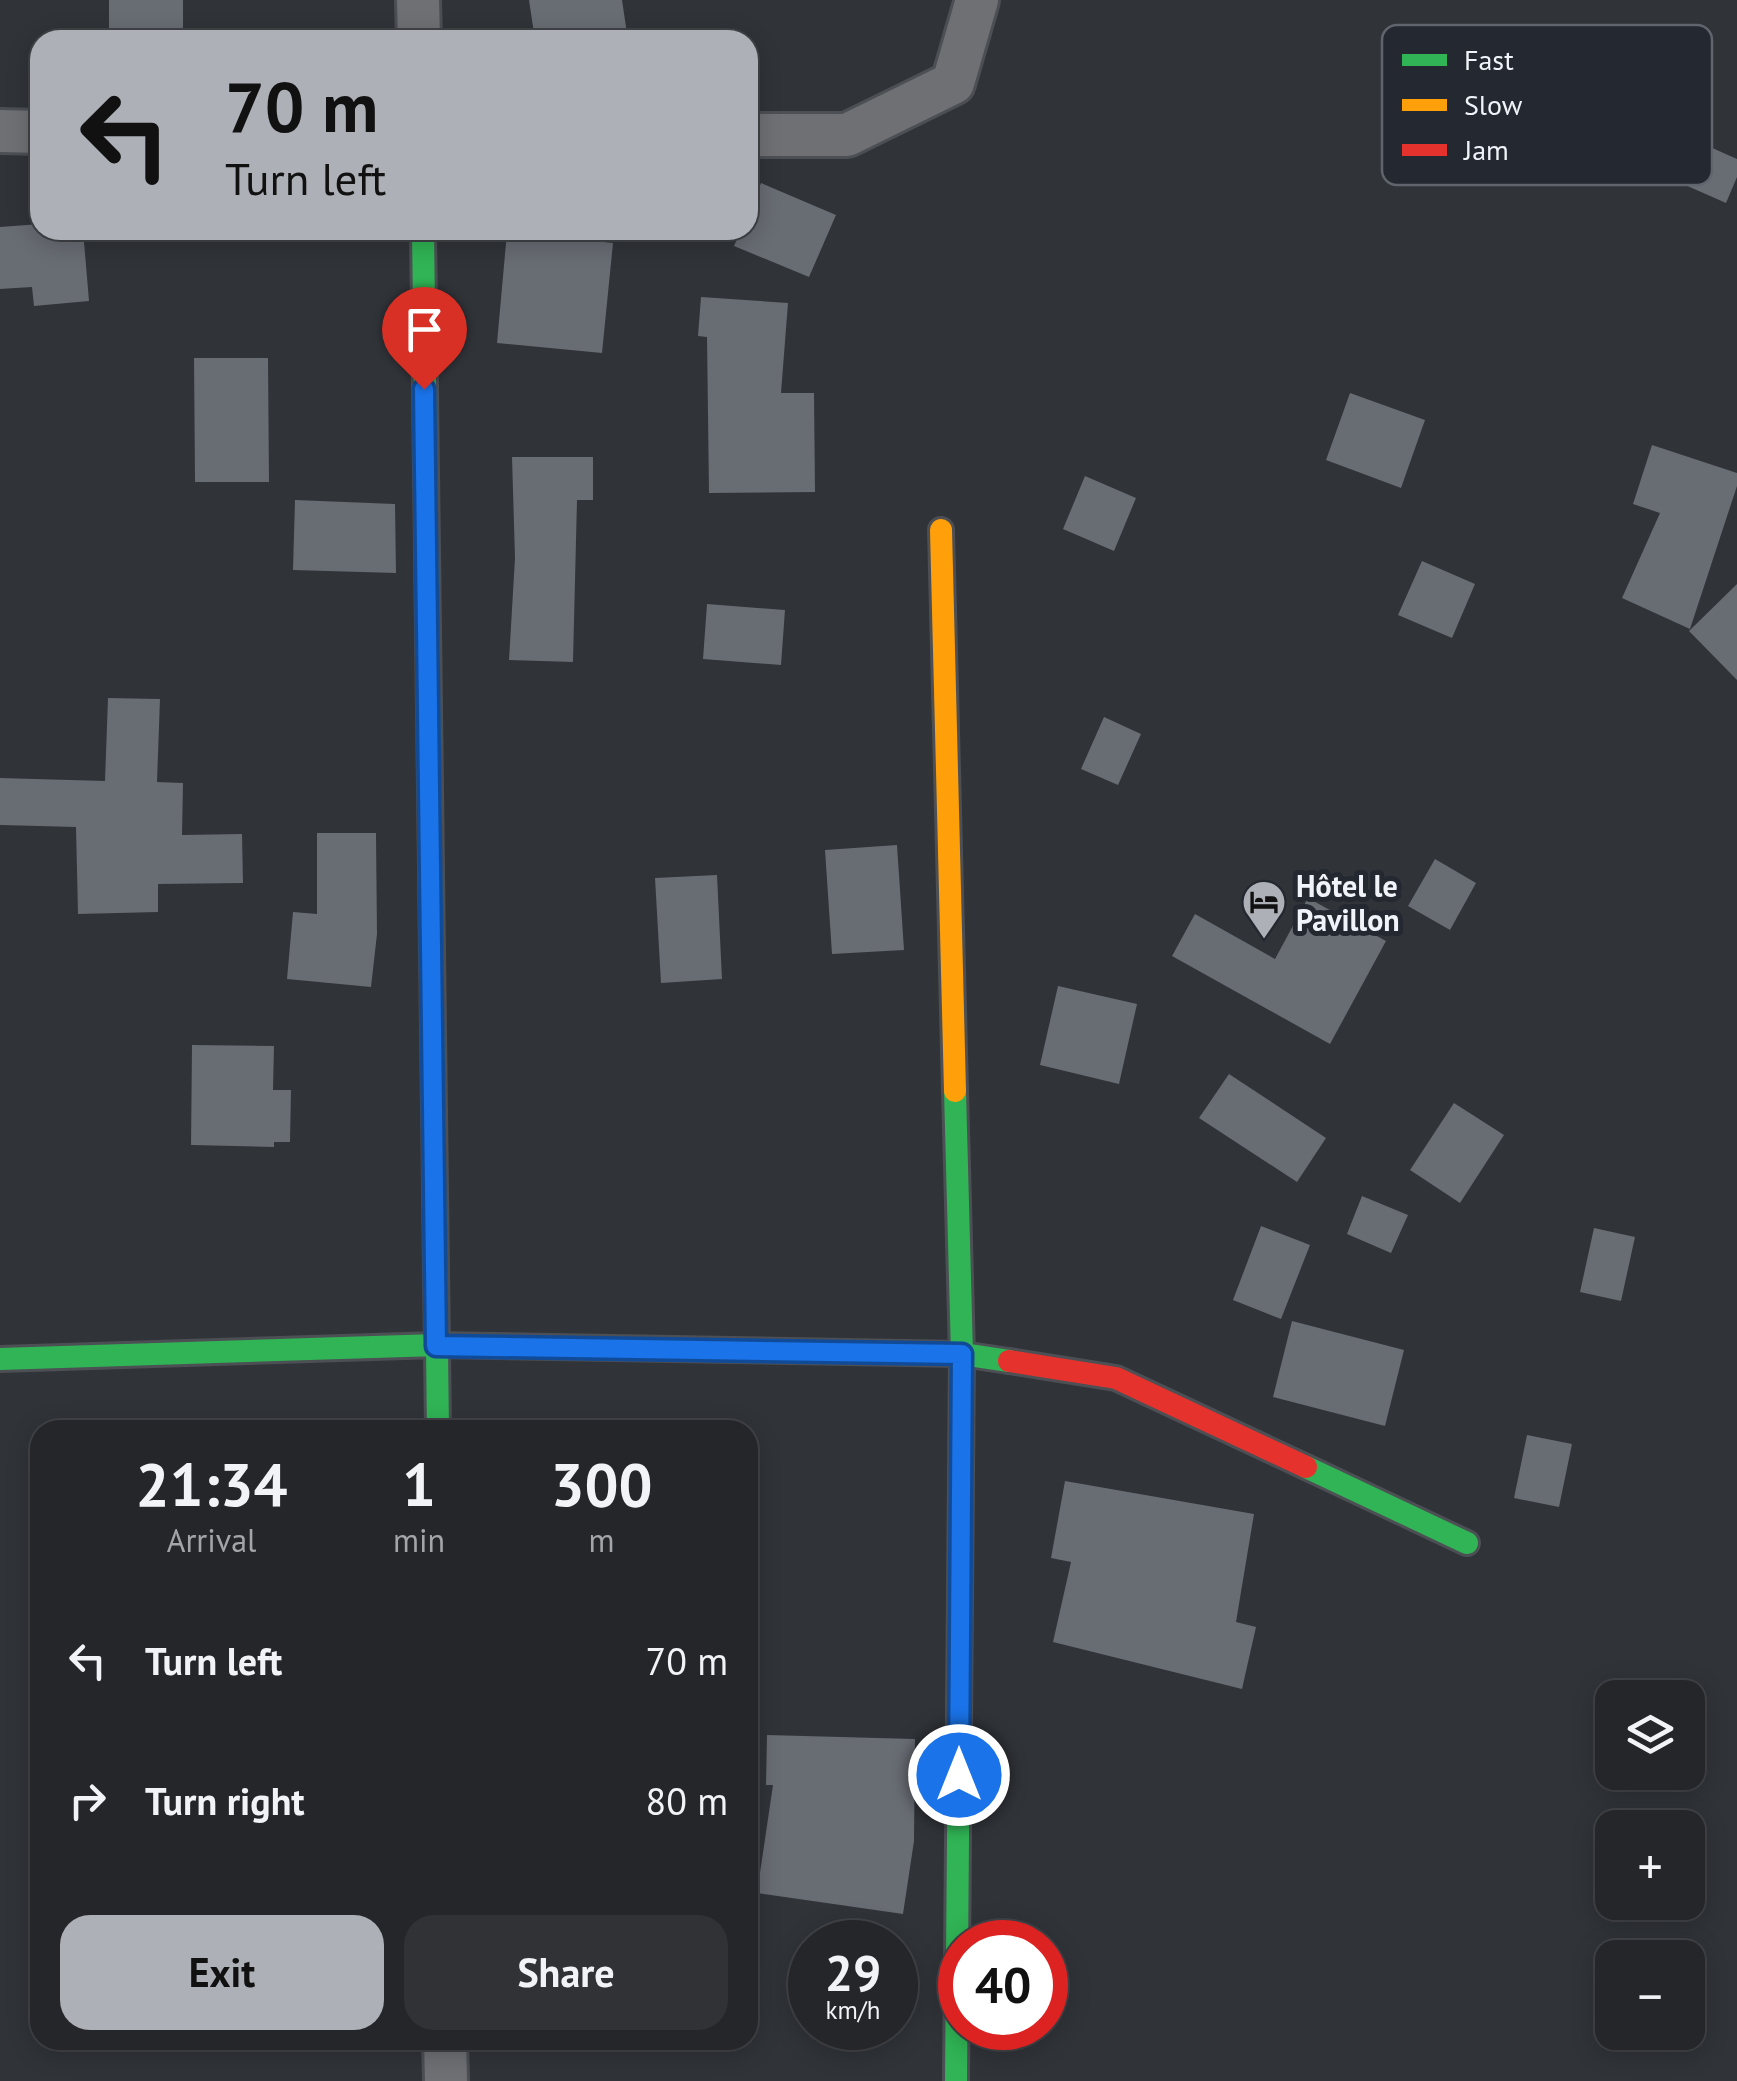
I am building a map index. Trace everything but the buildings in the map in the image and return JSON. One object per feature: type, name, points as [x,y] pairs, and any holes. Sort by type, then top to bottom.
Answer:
[{"type":"street","points":[[418,0],[419,30]]},
{"type":"street","points":[[758,134],[847,135],[953,83],[978,0]]},
{"type":"street","points":[[0,132],[30,132]]},
{"type":"street","points":[[422,240],[438,1420]]},
{"type":"street","points":[[940,530],[962,1354],[956,2081]]},
{"type":"street","points":[[0,1358],[436,1346],[962,1354],[1116,1378],[1467,1544]]},
{"type":"street","points":[[445,2050],[446,2081]]},
{"type":"traffic: fast","points":[[423,240],[438,1420]]},
{"type":"traffic: fast","points":[[955,1091],[962,1354],[956,2081]]},
{"type":"traffic: fast","points":[[0,1359],[437,1345],[962,1354],[1009,1361]]},
{"type":"traffic: fast","points":[[1306,1467],[1467,1543]]},
{"type":"traffic: slow","points":[[941,530],[955,1091]]},
{"type":"traffic: jam","points":[[1009,1361],[1116,1378],[1306,1467]]},
{"type":"place","name":"Hôtel le Pavillon","points":[[1264,940]]},
{"type":"route","points":[[424,389],[436,1346],[962,1354],[959,1775]]}]
